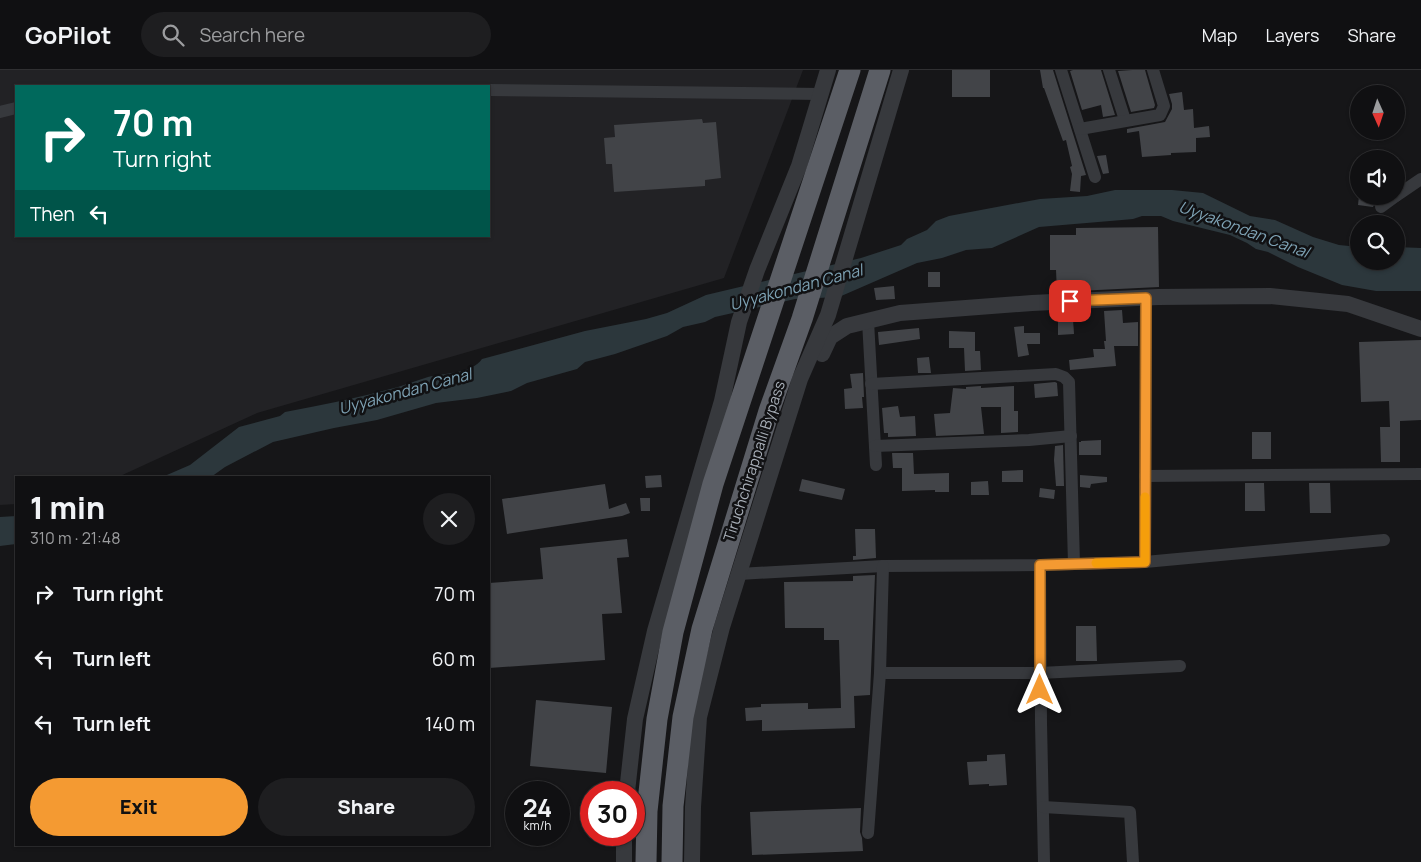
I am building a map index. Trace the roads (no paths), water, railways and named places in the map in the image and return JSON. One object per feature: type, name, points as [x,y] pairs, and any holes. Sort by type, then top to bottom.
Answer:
[{"type":"highway","name":"Tiruchchirappalli Bypass","points":[[646,862],[647,811],[657,719],[673,632],[713,484],[850,70]]},
{"type":"highway","name":"Tiruchchirappalli Bypass","points":[[672,862],[673,806],[683,717],[702,629],[769,411],[802,319],[880,70]]},
{"type":"street","points":[[628,781],[635,719],[655,631],[722,401],[739,322],[757,270],[799,166],[828,70]]},
{"type":"street","points":[[692,862],[693,807],[699,718],[722,627],[800,379],[828,315],[901,70]]},
{"type":"street","points":[[1062,70],[1096,177]]},
{"type":"street","points":[[1109,70],[1125,120]]},
{"type":"street","points":[[1080,129],[1160,115],[1164,106],[1153,70]]},
{"type":"street","points":[[490,90],[821,94]]},
{"type":"street","points":[[0,112],[15,108]]},
{"type":"street","points":[[1405,190],[1421,179]]},
{"type":"street","points":[[787,420],[806,390],[830,337],[847,326],[900,313],[1032,303],[1146,298],[1270,296],[1348,304],[1421,329]]},
{"type":"street","points":[[1145,562],[1146,298]]},
{"type":"street","points":[[868,321],[876,466]]},
{"type":"street","points":[[871,384],[1056,374],[1064,377],[1069,382],[1074,564]]},
{"type":"street","points":[[875,446],[1029,440],[1070,436]]},
{"type":"street","points":[[1146,476],[1421,474]]},
{"type":"street","points":[[739,574],[882,566],[1145,562],[1384,540]]},
{"type":"street","points":[[1040,565],[1044,862]]},
{"type":"street","points":[[868,833],[880,673],[882,566]]},
{"type":"street","points":[[880,673],[1040,673],[1180,666]]},
{"type":"street","points":[[1043,807],[1130,812],[1133,862]]},
{"type":"street","points":[[624,846],[624,862]]},
{"type":"water","name":"Uyyakondan Canal","points":[[1115,190],[1172,190],[1203,193],[1250,216],[1275,220],[1313,237],[1339,245],[1350,246],[1350,270],[1405,270],[1405,247],[1421,248],[1421,291],[1376,291],[1342,285],[1268,252],[1256,249],[1230,235],[1173,221],[1161,216],[1142,216],[1133,219],[1039,227],[992,248],[966,250],[942,258],[917,263],[839,297],[795,299],[715,317],[705,322],[683,327],[667,336],[615,354],[585,362],[577,369],[527,383],[511,391],[477,398],[436,403],[377,420],[273,442],[225,467],[212,476],[165,476],[190,465],[239,427],[280,416],[285,412],[328,404],[398,387],[428,377],[457,372],[471,368],[482,359],[585,331],[646,319],[667,313],[706,295],[861,258],[901,245],[907,239],[927,230],[936,221],[949,216],[1040,199],[1087,196]]},
{"type":"water","points":[[15,516],[15,544],[0,546],[0,517]]}]
